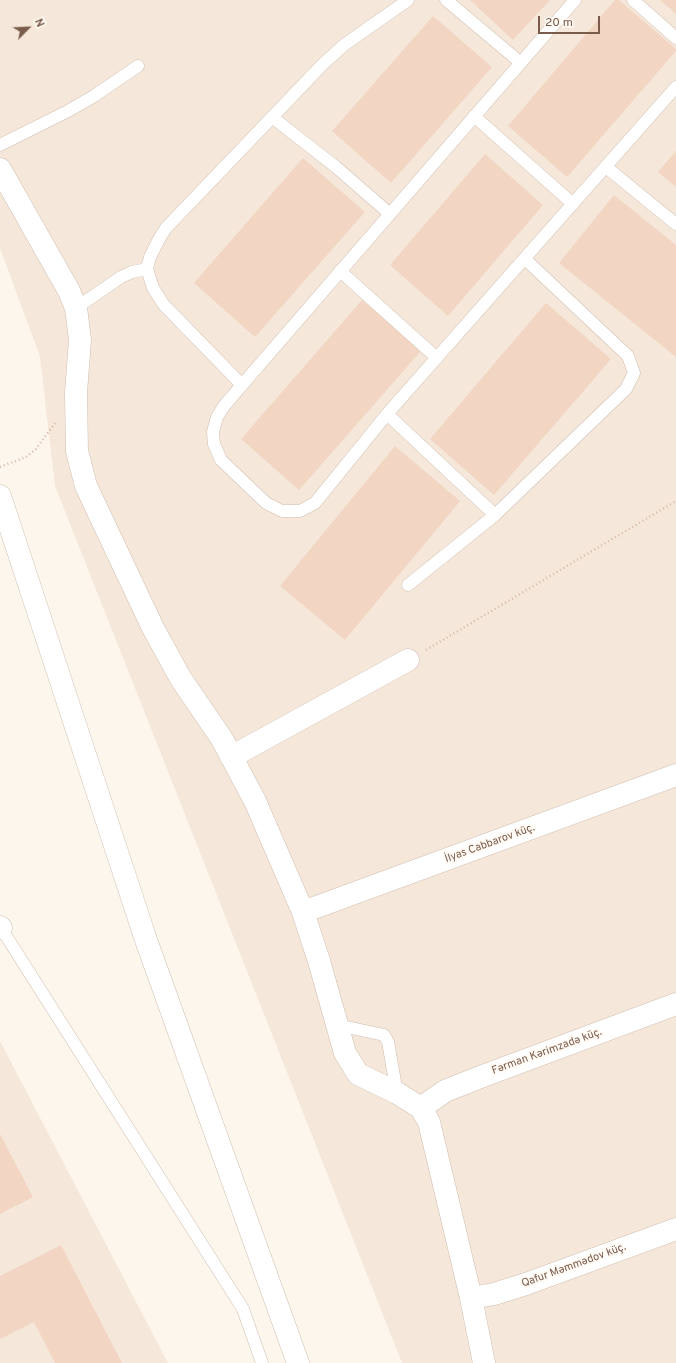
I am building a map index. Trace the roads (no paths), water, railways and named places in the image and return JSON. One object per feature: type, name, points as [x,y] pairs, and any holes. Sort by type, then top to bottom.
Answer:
[{"type":"street","points":[[0,170],[70,291],[76,308],[80,340],[76,393],[77,451],[86,486],[153,628],[181,679],[222,739],[255,801],[303,912],[319,961],[345,1053],[358,1074],[397,1093],[421,1108],[429,1122],[471,1298],[484,1363]]},
{"type":"street","points":[[0,496],[146,940],[298,1363]]},
{"type":"street","points":[[231,757],[408,660]]},
{"type":"street","name":"İlyas Cabbarov küç.","points":[[303,912],[676,776]]},
{"type":"street","name":"Fərman Kərimzadə küç.","points":[[421,1108],[445,1092],[470,1081],[676,1004]]},
{"type":"street","name":"Qafur Məmmədov küç.","points":[[471,1298],[494,1294],[526,1284],[676,1229]]},
{"type":"lane","points":[[242,385],[164,305],[153,288],[147,269],[150,257],[166,228],[323,64],[344,45],[408,0]]},
{"type":"lane","points":[[446,0],[520,63]]},
{"type":"lane","points":[[575,0],[242,385],[224,406],[217,417],[213,432],[214,444],[221,460],[266,503],[282,511],[300,511],[314,503],[387,414],[676,87]]},
{"type":"lane","points":[[633,0],[676,38]]},
{"type":"lane","points":[[0,145],[94,96],[138,66]]},
{"type":"lane","points":[[474,116],[573,204]]},
{"type":"lane","points":[[272,117],[336,167],[390,214]]},
{"type":"lane","points":[[606,167],[676,224]]},
{"type":"lane","points":[[408,585],[496,515],[626,389],[634,373],[628,356],[525,259]]},
{"type":"lane","points":[[76,308],[121,277],[132,272],[147,269]]},
{"type":"lane","points":[[340,271],[437,358]]},
{"type":"lane","points":[[387,414],[496,515]]},
{"type":"lane","points":[[0,927],[243,1309],[262,1363]]},
{"type":"lane","points":[[337,1025],[384,1035],[388,1042],[397,1093]]}]
